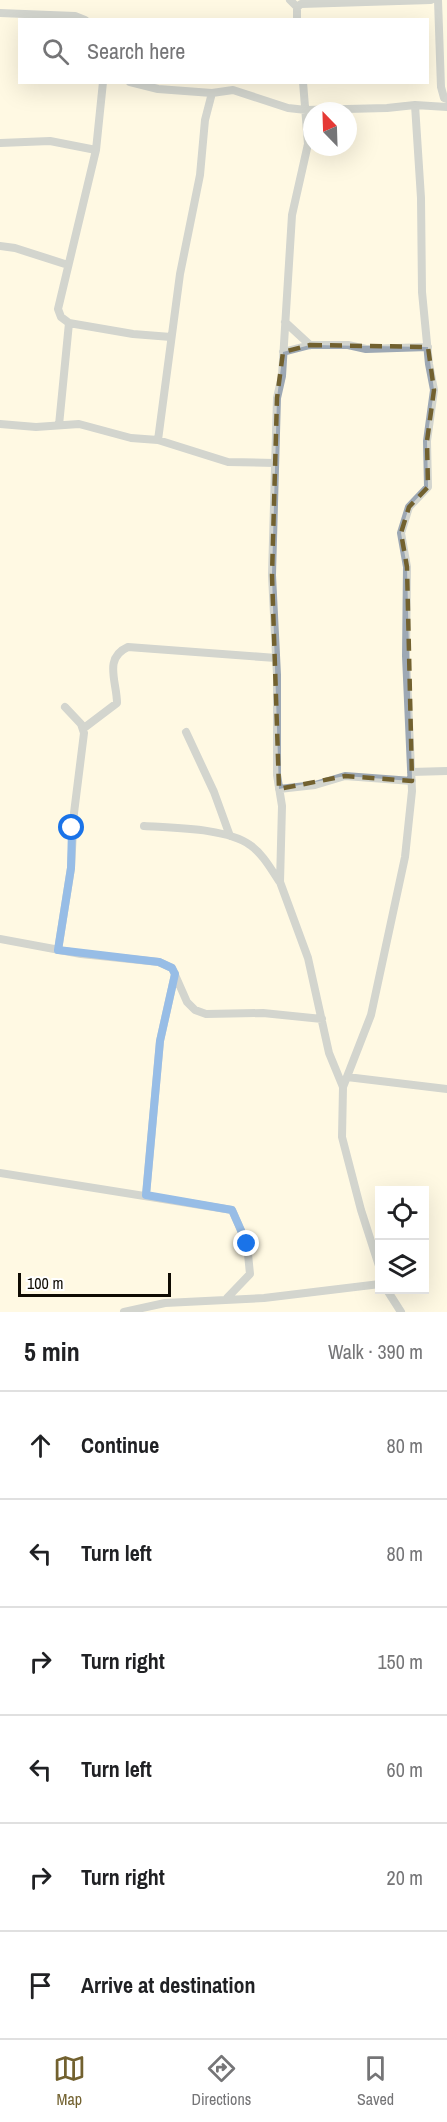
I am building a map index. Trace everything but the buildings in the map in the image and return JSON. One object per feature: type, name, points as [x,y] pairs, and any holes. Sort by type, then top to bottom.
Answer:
[{"type":"street","points":[[293,4],[431,0]]},
{"type":"street","points":[[438,0],[441,87],[444,98],[447,99]]},
{"type":"street","points":[[0,13],[80,18]]},
{"type":"street","points":[[103,84],[96,150],[58,309],[61,317],[69,323],[134,334],[171,337]]},
{"type":"street","points":[[138,84],[158,89],[212,93],[232,90],[288,108],[303,110]]},
{"type":"street","points":[[303,84],[305,102]]},
{"type":"street","points":[[158,440],[171,337],[212,93]]},
{"type":"street","points":[[357,109],[415,105],[447,107]]},
{"type":"street","points":[[375,1253],[342,1137],[343,1087],[371,1015],[386,952],[405,857],[412,776],[406,656],[407,567],[401,534],[409,507],[428,487],[427,441],[434,390],[422,292],[422,209],[415,105]]},
{"type":"street","points":[[0,143],[50,141],[96,150]]},
{"type":"street","points":[[280,882],[282,806],[276,742],[276,657],[272,575],[277,398],[284,352],[292,215],[305,156]]},
{"type":"street","points":[[0,246],[15,248],[69,266]]},
{"type":"street","points":[[285,322],[310,345]]},
{"type":"street","points":[[59,425],[69,323]]},
{"type":"street","points":[[284,352],[310,345],[348,345],[366,349],[428,346]]},
{"type":"street","points":[[0,424],[36,427],[79,424],[131,438],[158,440],[228,462],[275,463]]},
{"type":"street","points":[[58,950],[71,868],[74,813],[84,728],[117,703],[112,663],[116,655],[128,647],[276,657]]},
{"type":"street","points":[[66,707],[84,728]]},
{"type":"street","points":[[186,732],[214,792],[230,836]]},
{"type":"street","points":[[279,789],[315,785],[345,776],[412,776],[447,771]]},
{"type":"street","points":[[144,826],[230,836],[256,849],[280,882],[308,958],[329,1053],[343,1087]]},
{"type":"street","points":[[0,939],[58,950],[159,962],[172,968],[187,1002],[195,1010],[206,1014],[263,1013],[322,1019]]},
{"type":"street","points":[[146,1195],[160,1041],[175,974]]},
{"type":"street","points":[[347,1077],[447,1089]]},
{"type":"street","points":[[0,1173],[232,1210],[247,1244],[250,1274],[227,1298]]},
{"type":"street","points":[[124,1312],[165,1303],[203,1307],[227,1298],[264,1298],[375,1285]]},
{"type":"street","points":[[390,1294],[401,1312]]},
{"type":"highlighted area","points":[[310,345],[428,347],[434,390],[427,441],[428,487],[409,507],[401,533],[407,567],[412,781],[345,776],[279,789],[272,575],[277,398],[283,352]]},
{"type":"route","points":[[72,828],[71,868],[58,950],[159,962],[172,968],[175,974],[160,1041],[146,1195],[190,1204],[228,1208],[237,1216],[247,1244]]}]
